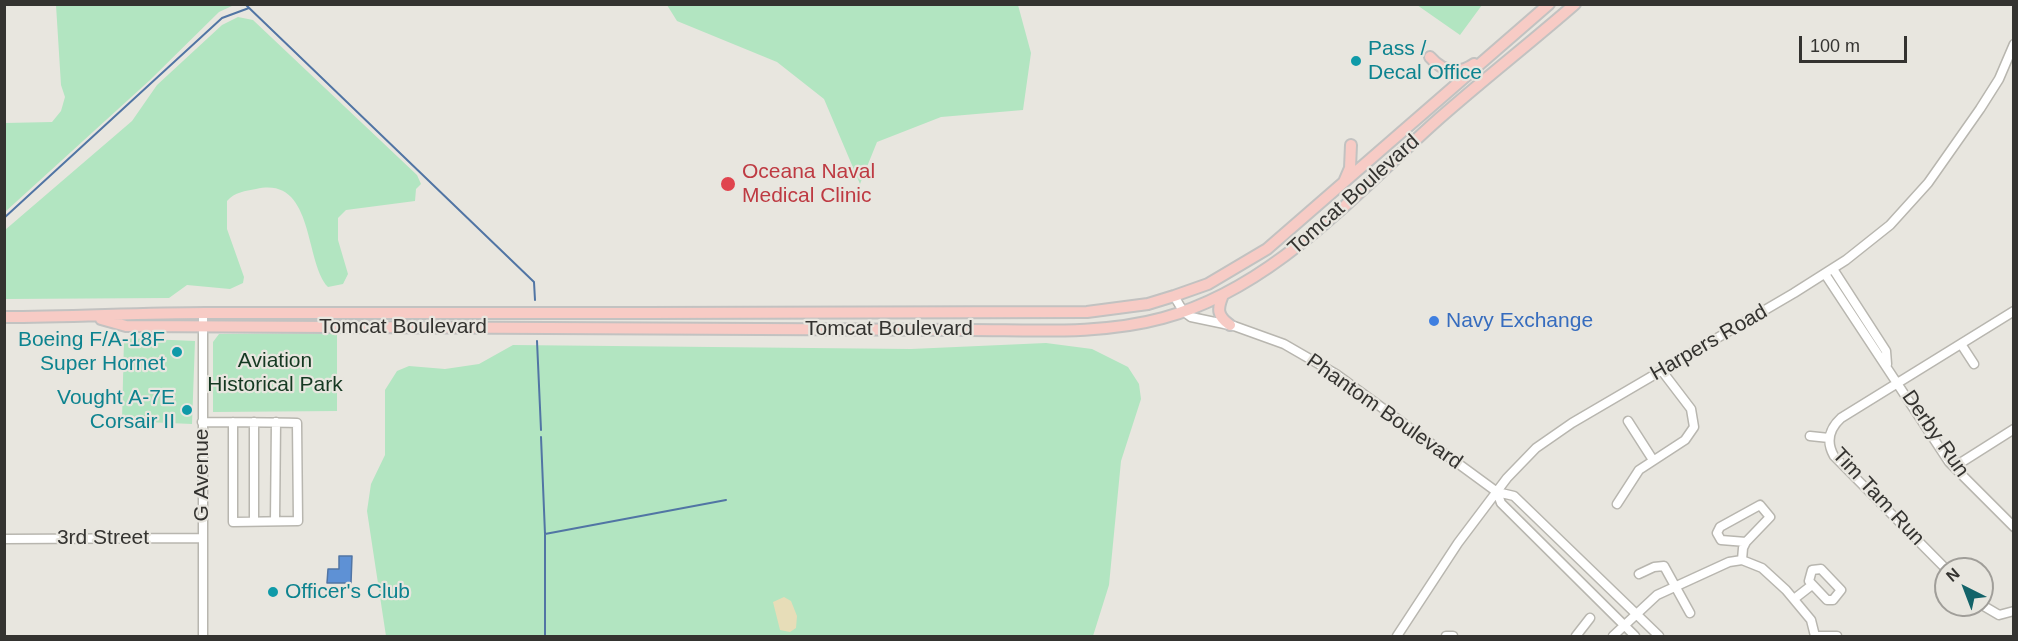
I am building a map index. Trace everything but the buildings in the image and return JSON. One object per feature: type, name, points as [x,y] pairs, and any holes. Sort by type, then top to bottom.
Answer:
[{"type":"main road","name":"Tomcat Boulevard","points":[[4,317],[95,318],[129,314],[203,313],[527,315],[1087,312],[1148,304],[1208,284],[1258,255],[1342,186],[1549,4]]},
{"type":"main road","name":"Tomcat Boulevard","points":[[95,318],[126,326],[1062,330],[1142,323],[1183,311],[1223,295],[1280,260],[1468,93],[1575,4]]},
{"type":"main road","points":[[1430,57],[1443,68],[1455,72],[1465,70],[1502,45]]},
{"type":"main road","points":[[1342,186],[1350,168],[1351,145]]},
{"type":"main road","points":[[1223,295],[1218,307],[1219,314],[1230,325]]},
{"type":"street","name":"Harpers Road","points":[[1397,636],[1458,543],[1497,492],[1536,448],[1572,423],[1829,271],[1890,225],[1928,183],[1980,109],[1999,79],[2013,44]]},
{"type":"street","name":"Derby Run","points":[[1829,271],[1878,357],[1887,364],[1954,467],[2012,524]]},
{"type":"street","points":[[1174,296],[1183,311]]},
{"type":"street","name":"Phantom Boulevard","points":[[1183,311],[1191,317],[1230,325],[1284,344],[1336,374],[1497,492],[1514,496],[1659,636]]},
{"type":"street","name":"Tim Tam Run","points":[[1934,557],[1834,456],[1829,438],[1838,420],[2013,311]]},
{"type":"street","name":"G Avenue","points":[[203,313],[201,538],[203,636]]},
{"type":"street","points":[[1961,344],[1974,364]]},
{"type":"street","points":[[1617,504],[1639,470],[1685,441],[1694,427],[1691,409],[1662,371]]},
{"type":"street","points":[[1628,421],[1653,460]]},
{"type":"street","points":[[202,422],[233,422],[254,422],[276,422],[297,423],[298,521],[233,522],[233,422]]},
{"type":"street","points":[[254,422],[254,521]]},
{"type":"street","points":[[275,521],[276,422]]},
{"type":"street","points":[[1954,467],[2013,429]]},
{"type":"street","points":[[1810,436],[1829,438]]},
{"type":"street","name":"Phantom Boulevard","points":[[1497,492],[1501,503],[1635,636]]},
{"type":"street","points":[[1742,560],[1746,542],[1770,518],[1760,506],[1752,507],[1718,530],[1718,536],[1724,541],[1746,542]]},
{"type":"street","name":"3rd Street","points":[[4,539],[201,538]]},
{"type":"street","points":[[1613,636],[1650,600],[1729,562],[1742,560],[1761,568],[1794,599],[1811,620],[1815,636],[1837,636]]},
{"type":"street","points":[[1639,574],[1662,565],[1667,568],[1690,613]]},
{"type":"street","points":[[1794,599],[1812,585]]},
{"type":"street","points":[[1994,612],[1999,615],[2013,611]]},
{"type":"street","points":[[1576,636],[1590,618]]},
{"type":"street","points":[[1446,636],[1453,636]]},
{"type":"green space","points":[[56,5],[234,5],[219,12],[150,80],[5,212],[5,123],[52,122],[61,111],[65,97],[61,85]]},
{"type":"green space","points":[[667,5],[1018,5],[1031,53],[1023,110],[941,117],[877,142],[860,184],[824,99],[777,62],[677,21]]},
{"type":"green space","points":[[1417,5],[1482,5],[1460,35]]},
{"type":"green space","points":[[238,17],[253,20],[417,175],[421,184],[416,189],[415,201],[346,210],[338,218],[338,240],[348,274],[343,284],[328,287],[320,275],[298,207],[289,195],[275,188],[244,191],[227,201],[227,229],[244,277],[243,283],[230,289],[187,285],[169,298],[5,299],[5,230],[132,121],[157,85],[222,25]]},
{"type":"green space","name":"Aviation Historical Park","points":[[337,333],[337,411],[213,412],[213,342],[219,334]]},
{"type":"green space","name":"Aviation Historical Park","points":[[124,338],[195,341],[192,424],[122,421]]},
{"type":"green space","points":[[1046,343],[1092,349],[1128,367],[1139,384],[1141,399],[1121,461],[1109,585],[1093,636],[386,636],[367,511],[371,484],[385,455],[385,390],[397,371],[409,366],[445,369],[479,364],[513,345],[911,349]]},
{"type":"sand","points":[[784,597],[791,601],[797,616],[796,628],[790,632],[780,630],[773,602]]},
{"type":"water","points":[[339,556],[352,556],[351,583],[327,583],[328,569],[339,569]]},
{"type":"waterway","points":[[245,4],[534,282],[535,300]]},
{"type":"waterway","points":[[4,218],[222,18],[249,8]]},
{"type":"waterway","points":[[537,341],[541,430]]},
{"type":"waterway","points":[[541,437],[545,534],[545,636]]},
{"type":"waterway","points":[[545,534],[726,500]]},
{"type":"place","name":"Pass / Decal Office","points":[[1356,61]]},
{"type":"place","name":"Oceana Naval Medical Clinic","points":[[728,184]]},
{"type":"place","name":"Navy Exchange","points":[[1434,321]]},
{"type":"place","name":"Boeing F/A-18F Super Hornet","points":[[177,352]]},
{"type":"place","name":"Vought A-7E Corsair II","points":[[187,410]]},
{"type":"place","name":"Officer's Club","points":[[273,592]]}]
